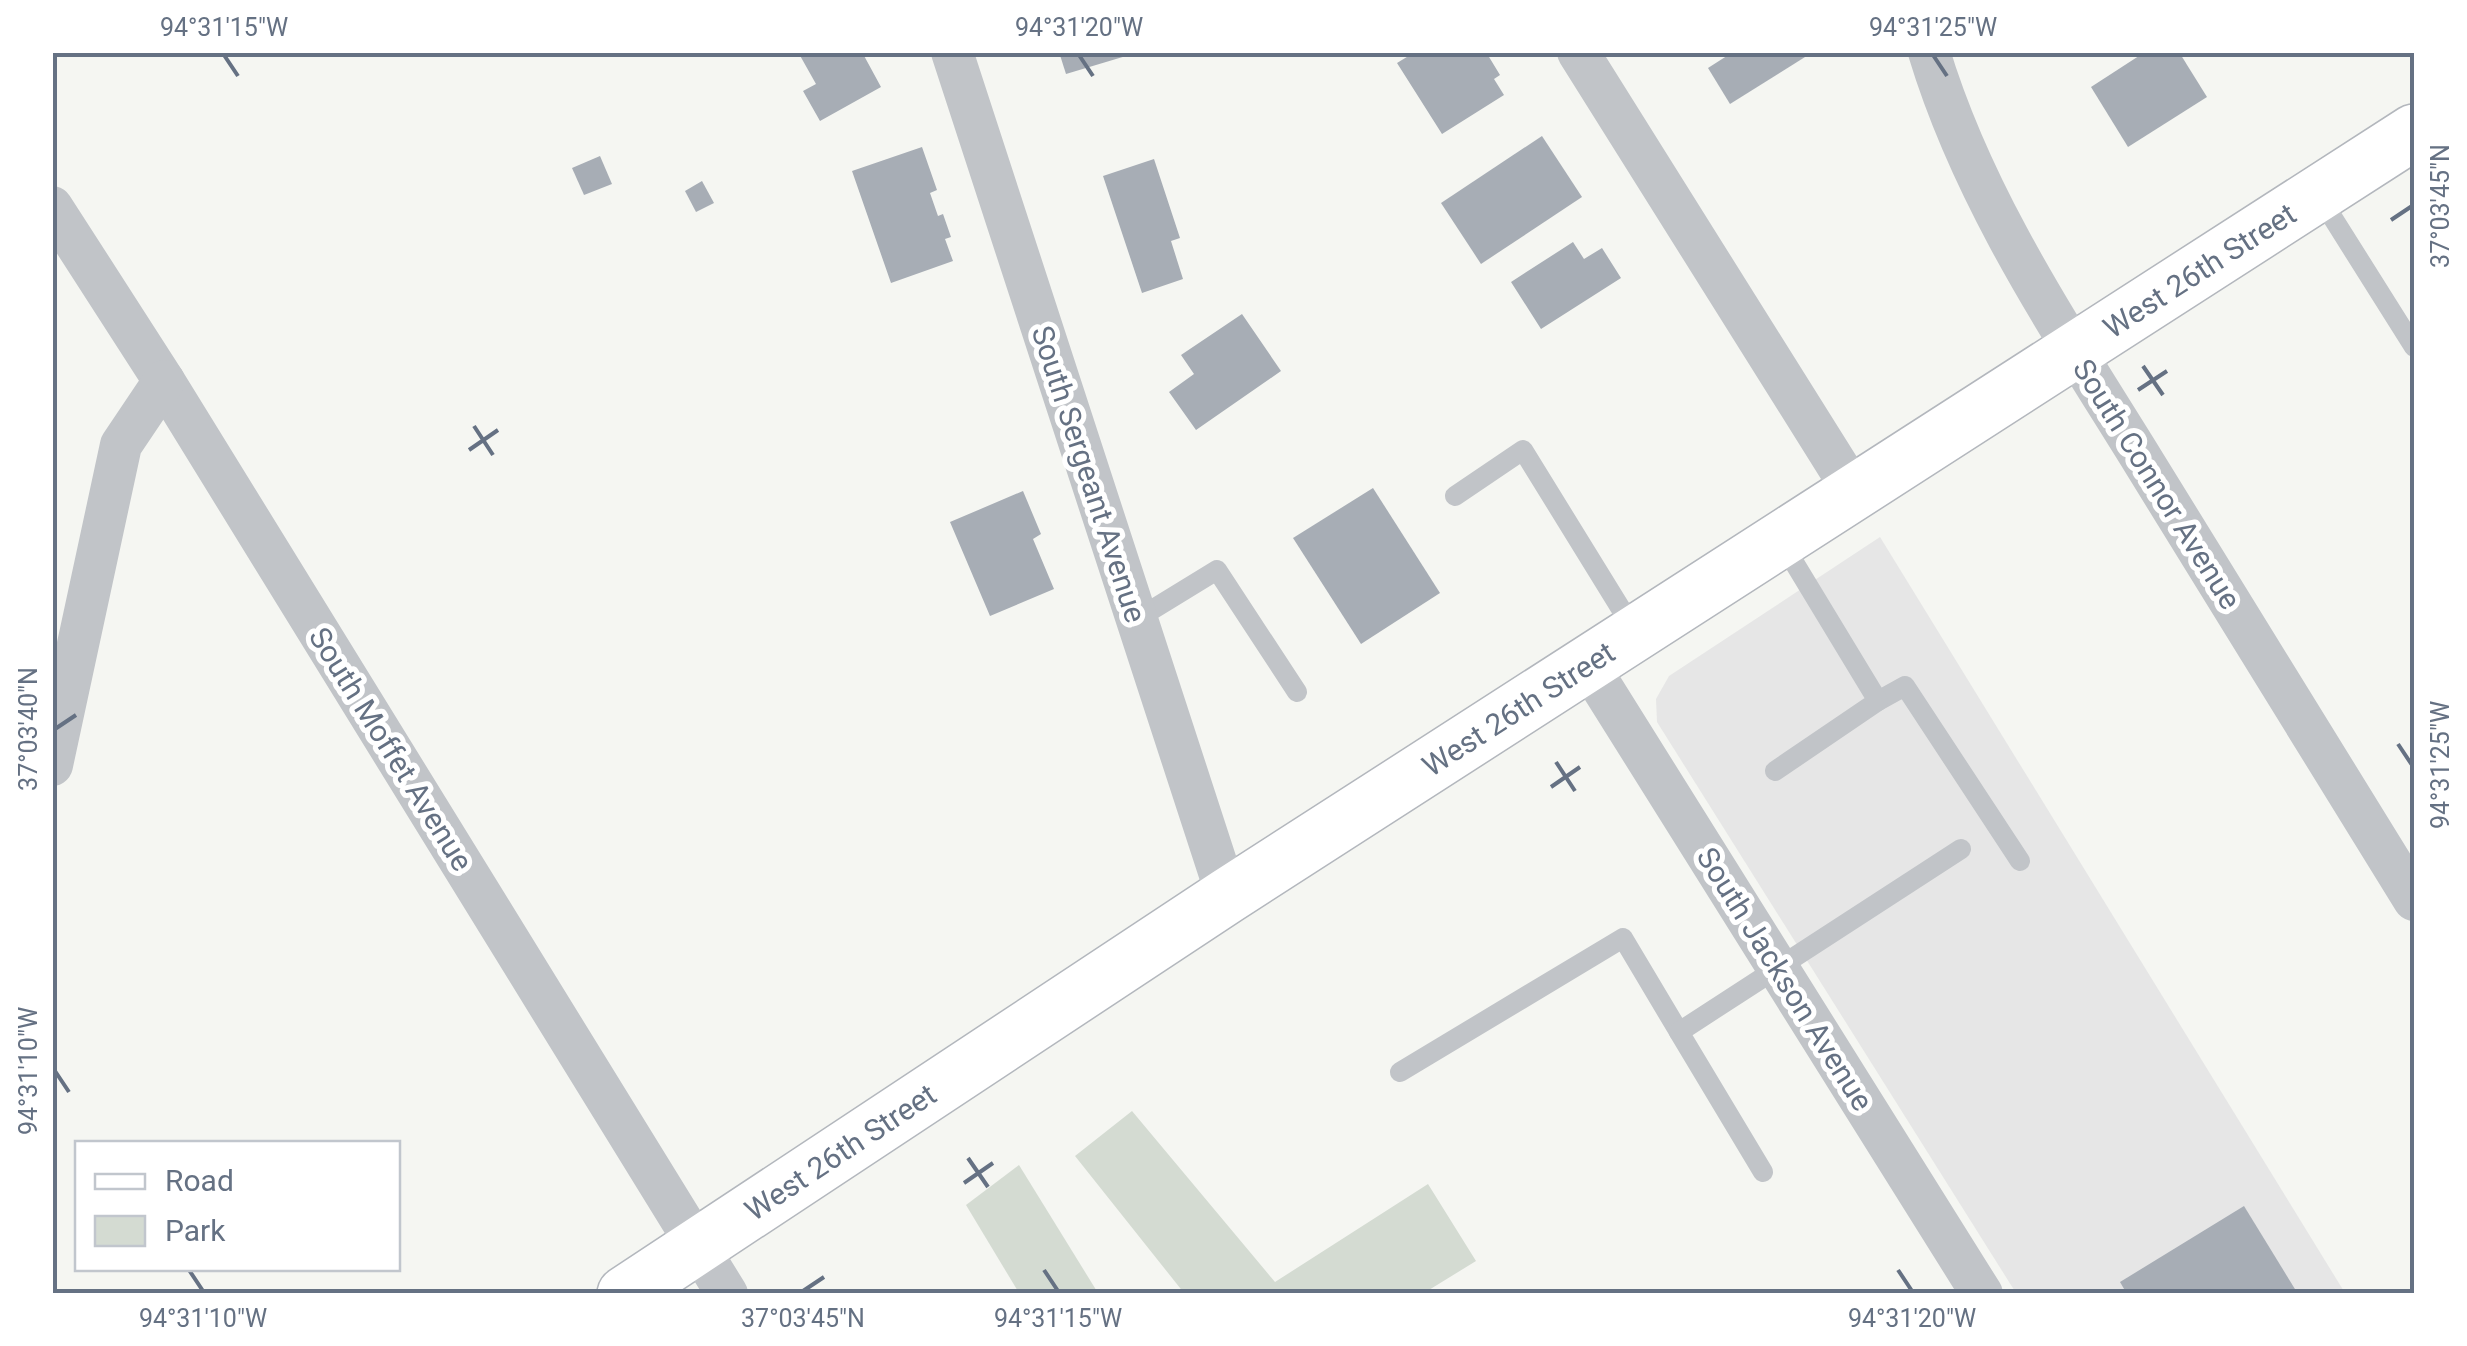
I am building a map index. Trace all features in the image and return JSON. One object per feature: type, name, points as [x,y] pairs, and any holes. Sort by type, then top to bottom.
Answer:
[{"type":"main road","name":"West 26th Street","points":[[626,1294],[1227,896],[2414,132]]},
{"type":"street","name":"South Sergeant Avenue","points":[[952,52],[1227,896]]},
{"type":"street","points":[[1578,52],[1854,492]]},
{"type":"street","name":"South Connor Avenue","points":[[1929,52],[1979,184],[2074,351],[2414,900]]},
{"type":"street","name":"South Moffet Avenue","points":[[52,207],[164,381],[727,1294]]},
{"type":"street","points":[[52,765],[121,445],[164,381]]},
{"type":"street","name":"South Jackson Avenue","points":[[1588,665],[1778,968],[1969,1289]]},
{"type":"lane","points":[[2318,195],[2414,347]]},
{"type":"lane","points":[[1455,496],[1523,450],[1636,634]]},
{"type":"lane","points":[[1780,540],[1878,701]]},
{"type":"lane","points":[[1136,619],[1217,570],[1297,692]]},
{"type":"lane","points":[[1775,771],[1905,686],[2020,860]]},
{"type":"lane","points":[[1679,1032],[1961,850]]},
{"type":"lane","points":[[1400,1072],[1623,938],[1763,1172]]},
{"type":"shaded area","points":[[1880,537],[2345,1293],[2016,1293],[1657,722],[1656,699],[1669,676]]},
{"type":"green space","points":[[1132,1111],[1275,1282],[1428,1184],[1476,1261],[1424,1293],[1184,1293],[1075,1156]]},
{"type":"green space","points":[[1019,1165],[1098,1293],[1019,1293],[966,1205]]},
{"type":"building","points":[[798,52],[862,52],[881,87],[820,121],[803,91],[816,84]]},
{"type":"building","points":[[1059,52],[1125,52],[1126,56],[1066,74]]},
{"type":"building","points":[[1415,52],[1486,52],[1500,75],[1494,79],[1504,95],[1442,134],[1397,63]]},
{"type":"building","points":[[1733,52],[1813,52],[1730,104],[1708,68]]},
{"type":"building","points":[[2145,52],[2179,52],[2207,97],[2128,147],[2091,87]]},
{"type":"building","points":[[1542,136],[1582,197],[1481,264],[1441,203]]},
{"type":"building","points":[[922,147],[937,190],[930,193],[951,237],[945,239],[953,261],[891,283],[852,171]]},
{"type":"building","points":[[600,156],[612,184],[584,195],[572,168]]},
{"type":"building","points":[[1154,159],[1180,238],[1171,241],[1183,279],[1142,293],[1103,176]]},
{"type":"building","points":[[702,181],[714,203],[696,212],[685,191]]},
{"type":"building","points":[[1573,242],[1584,259],[1602,248],[1621,278],[1541,329],[1511,282]]},
{"type":"building","points":[[1242,314],[1281,371],[1196,430],[1169,392],[1194,374],[1181,355]]},
{"type":"building","points":[[1373,488],[1440,593],[1361,644],[1293,538]]},
{"type":"building","points":[[1023,491],[1041,534],[1033,539],[1054,589],[990,616],[950,522]]},
{"type":"building","points":[[2244,1206],[2298,1294],[2127,1294],[2120,1282]]}]
